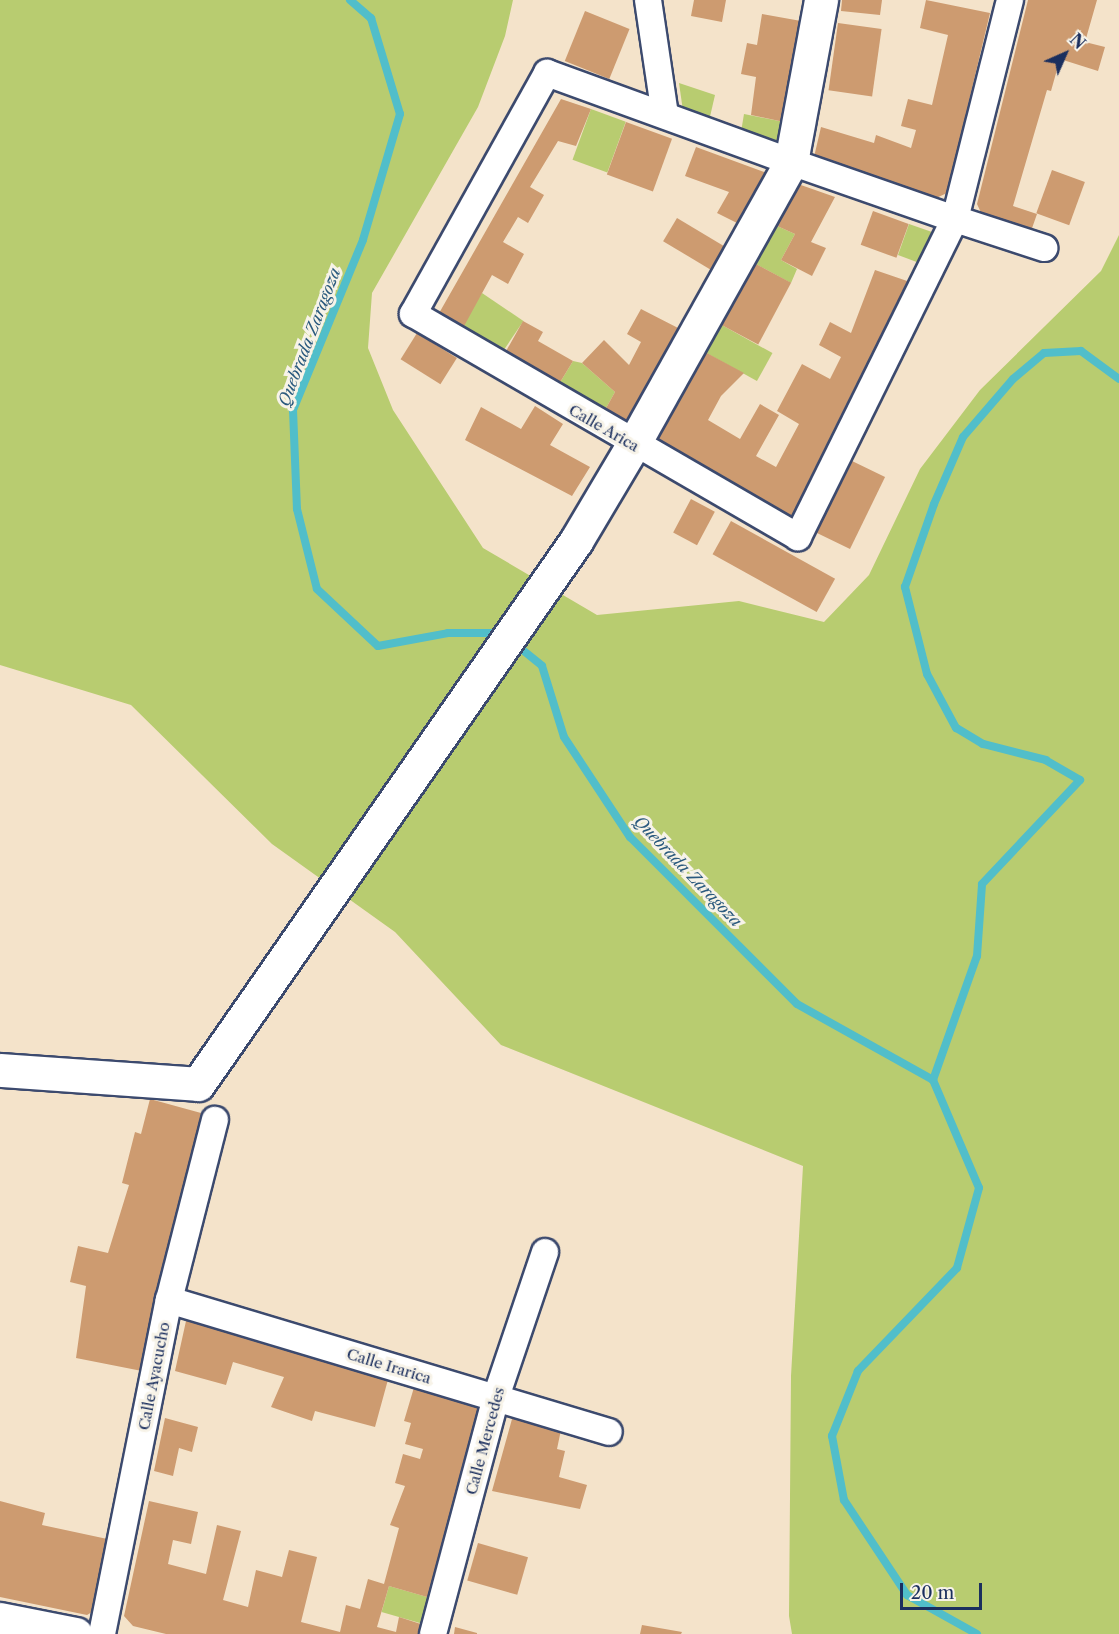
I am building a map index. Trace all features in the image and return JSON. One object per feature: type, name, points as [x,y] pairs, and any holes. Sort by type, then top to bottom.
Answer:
[{"type":"street","points":[[648,0],[665,115],[791,162],[1044,248]]},
{"type":"street","points":[[0,1070],[198,1084],[576,541],[633,445],[791,162],[821,0]]},
{"type":"street","points":[[955,219],[1010,0]]},
{"type":"street","name":"Calle Arica","points":[[665,115],[547,73],[413,314],[633,445],[798,537],[955,219]]},
{"type":"street","name":"Calle Ayacucho","points":[[102,1634],[169,1300],[215,1120]]},
{"type":"street","name":"Calle Mercedes","points":[[433,1634],[496,1397],[545,1251]]},
{"type":"street","name":"Calle Irarica","points":[[169,1300],[609,1432]]},
{"type":"street","points":[[0,1619],[76,1634]]},
{"type":"green space","points":[[0,0],[513,0],[505,36],[478,107],[372,293],[368,348],[393,410],[483,548],[597,615],[739,601],[824,622],[869,575],[920,469],[980,390],[1101,271],[1119,235],[1119,1634],[792,1634],[789,1616],[791,1376],[803,1166],[501,1045],[395,932],[272,844],[131,705],[0,665]]},
{"type":"green space","points":[[679,83],[715,95],[709,121],[683,111]]},
{"type":"green space","points":[[591,109],[626,122],[607,172],[573,160]]},
{"type":"green space","points":[[744,114],[784,122],[779,148],[741,132]]},
{"type":"green space","points":[[909,224],[932,232],[934,241],[922,264],[898,255]]},
{"type":"green space","points":[[775,225],[795,234],[781,260],[797,269],[791,283],[754,263]]},
{"type":"green space","points":[[482,293],[523,321],[501,354],[460,326]]},
{"type":"green space","points":[[720,324],[772,353],[757,381],[704,352]]},
{"type":"green space","points":[[573,361],[582,363],[615,392],[605,410],[559,384]]},
{"type":"green space","points":[[389,1586],[434,1599],[427,1625],[382,1612]]},
{"type":"building","points":[[694,0],[726,0],[722,22],[691,16]]},
{"type":"building","points":[[842,0],[882,0],[880,15],[841,11]]},
{"type":"building","points":[[926,0],[990,13],[947,193],[934,199],[814,157],[821,127],[874,143],[876,135],[911,148],[916,130],[901,126],[908,99],[932,105],[948,35],[920,28]]},
{"type":"building","points":[[1028,0],[1097,0],[1085,42],[1105,47],[1098,71],[1060,59],[1051,91],[1047,90],[1013,206],[1037,214],[1030,234],[983,217],[977,204]]},
{"type":"building","points":[[585,11],[630,29],[609,79],[565,61]]},
{"type":"building","points":[[762,14],[801,21],[784,122],[751,115],[756,77],[741,74],[747,43],[757,45]]},
{"type":"building","points":[[838,23],[882,29],[872,96],[829,90]]},
{"type":"building","points":[[561,99],[591,109],[576,146],[558,141],[530,187],[544,195],[528,223],[518,217],[503,242],[524,254],[508,284],[492,275],[463,328],[438,315]]},
{"type":"building","points":[[626,122],[672,139],[653,191],[607,175]]},
{"type":"building","points":[[696,147],[767,173],[739,224],[717,213],[729,192],[685,176]]},
{"type":"building","points":[[1052,170],[1085,182],[1069,225],[1036,213]]},
{"type":"building","points":[[798,184],[835,197],[811,242],[826,248],[812,276],[781,260],[795,234],[775,225]]},
{"type":"building","points":[[873,211],[909,224],[896,258],[861,245]]},
{"type":"building","points":[[677,218],[726,247],[712,271],[663,241]]},
{"type":"building","points":[[754,263],[791,283],[758,345],[721,325]]},
{"type":"building","points":[[875,270],[913,283],[794,519],[657,440],[705,352],[744,373],[721,396],[708,420],[740,439],[760,404],[779,415],[756,456],[776,467],[799,424],[777,411],[802,364],[830,379],[841,357],[819,345],[830,322],[851,333]]},
{"type":"building","points":[[641,309],[680,329],[628,424],[605,410],[615,392],[582,363],[604,340],[629,365],[641,342],[627,334]]},
{"type":"building","points":[[523,321],[543,332],[538,341],[573,361],[559,384],[505,353]]},
{"type":"building","points":[[417,333],[457,358],[440,384],[401,359]]},
{"type":"building","points":[[535,406],[563,424],[550,445],[590,467],[572,496],[465,440],[481,407],[521,429]]},
{"type":"building","points":[[850,460],[885,477],[850,549],[815,532]]},
{"type":"building","points":[[691,499],[715,512],[697,545],[673,533]]},
{"type":"building","points":[[731,521],[835,579],[817,612],[713,554]]},
{"type":"building","points":[[150,1099],[201,1113],[147,1372],[76,1358],[86,1286],[70,1282],[78,1246],[108,1253],[129,1185],[122,1183],[135,1132],[141,1134]]},
{"type":"building","points":[[195,1316],[389,1376],[375,1427],[315,1411],[312,1421],[271,1407],[284,1377],[233,1362],[226,1385],[175,1371],[186,1321]]},
{"type":"building","points":[[415,1384],[476,1403],[483,1412],[434,1599],[389,1586],[377,1627],[396,1632],[399,1617],[427,1626],[425,1634],[166,1634],[133,1626],[124,1616],[149,1501],[198,1512],[191,1544],[173,1540],[168,1564],[206,1574],[217,1525],[241,1531],[223,1600],[248,1607],[256,1570],[282,1577],[289,1550],[317,1557],[301,1622],[340,1632],[346,1605],[360,1609],[368,1579],[384,1584],[399,1528],[390,1525],[405,1486],[395,1483],[403,1454],[420,1459],[423,1449],[405,1444],[411,1423],[404,1421]]},
{"type":"building","points":[[518,1414],[562,1425],[557,1449],[565,1451],[559,1477],[587,1485],[580,1509],[492,1491],[512,1419]]},
{"type":"building","points":[[165,1418],[198,1427],[192,1452],[179,1448],[173,1476],[154,1471]]},
{"type":"building","points":[[0,1501],[45,1513],[42,1525],[112,1540],[97,1609],[87,1615],[0,1597]]},
{"type":"building","points":[[478,1543],[528,1557],[517,1595],[467,1580]]},
{"type":"building","points":[[642,1625],[682,1632],[681,1634],[640,1634]]},
{"type":"building","points":[[455,1627],[477,1633],[477,1634],[454,1634]]},
{"type":"waterway","name":"Quebrada Zaragoza","points":[[350,0],[371,18],[400,114],[363,240],[293,410],[297,509],[317,589],[378,646],[448,633],[502,633]]},
{"type":"waterway","points":[[933,1080],[977,956],[982,884],[1080,780],[1046,760],[983,744],[956,728],[927,674],[905,587],[934,504],[963,437],[1013,379],[1044,353],[1081,351],[1119,379]]},
{"type":"waterway","name":"Quebrada Zaragoza","points":[[514,643],[542,666],[564,737],[630,837],[797,1004],[933,1080],[979,1188],[957,1268],[858,1371],[832,1436],[844,1500],[907,1595],[977,1634]]}]
